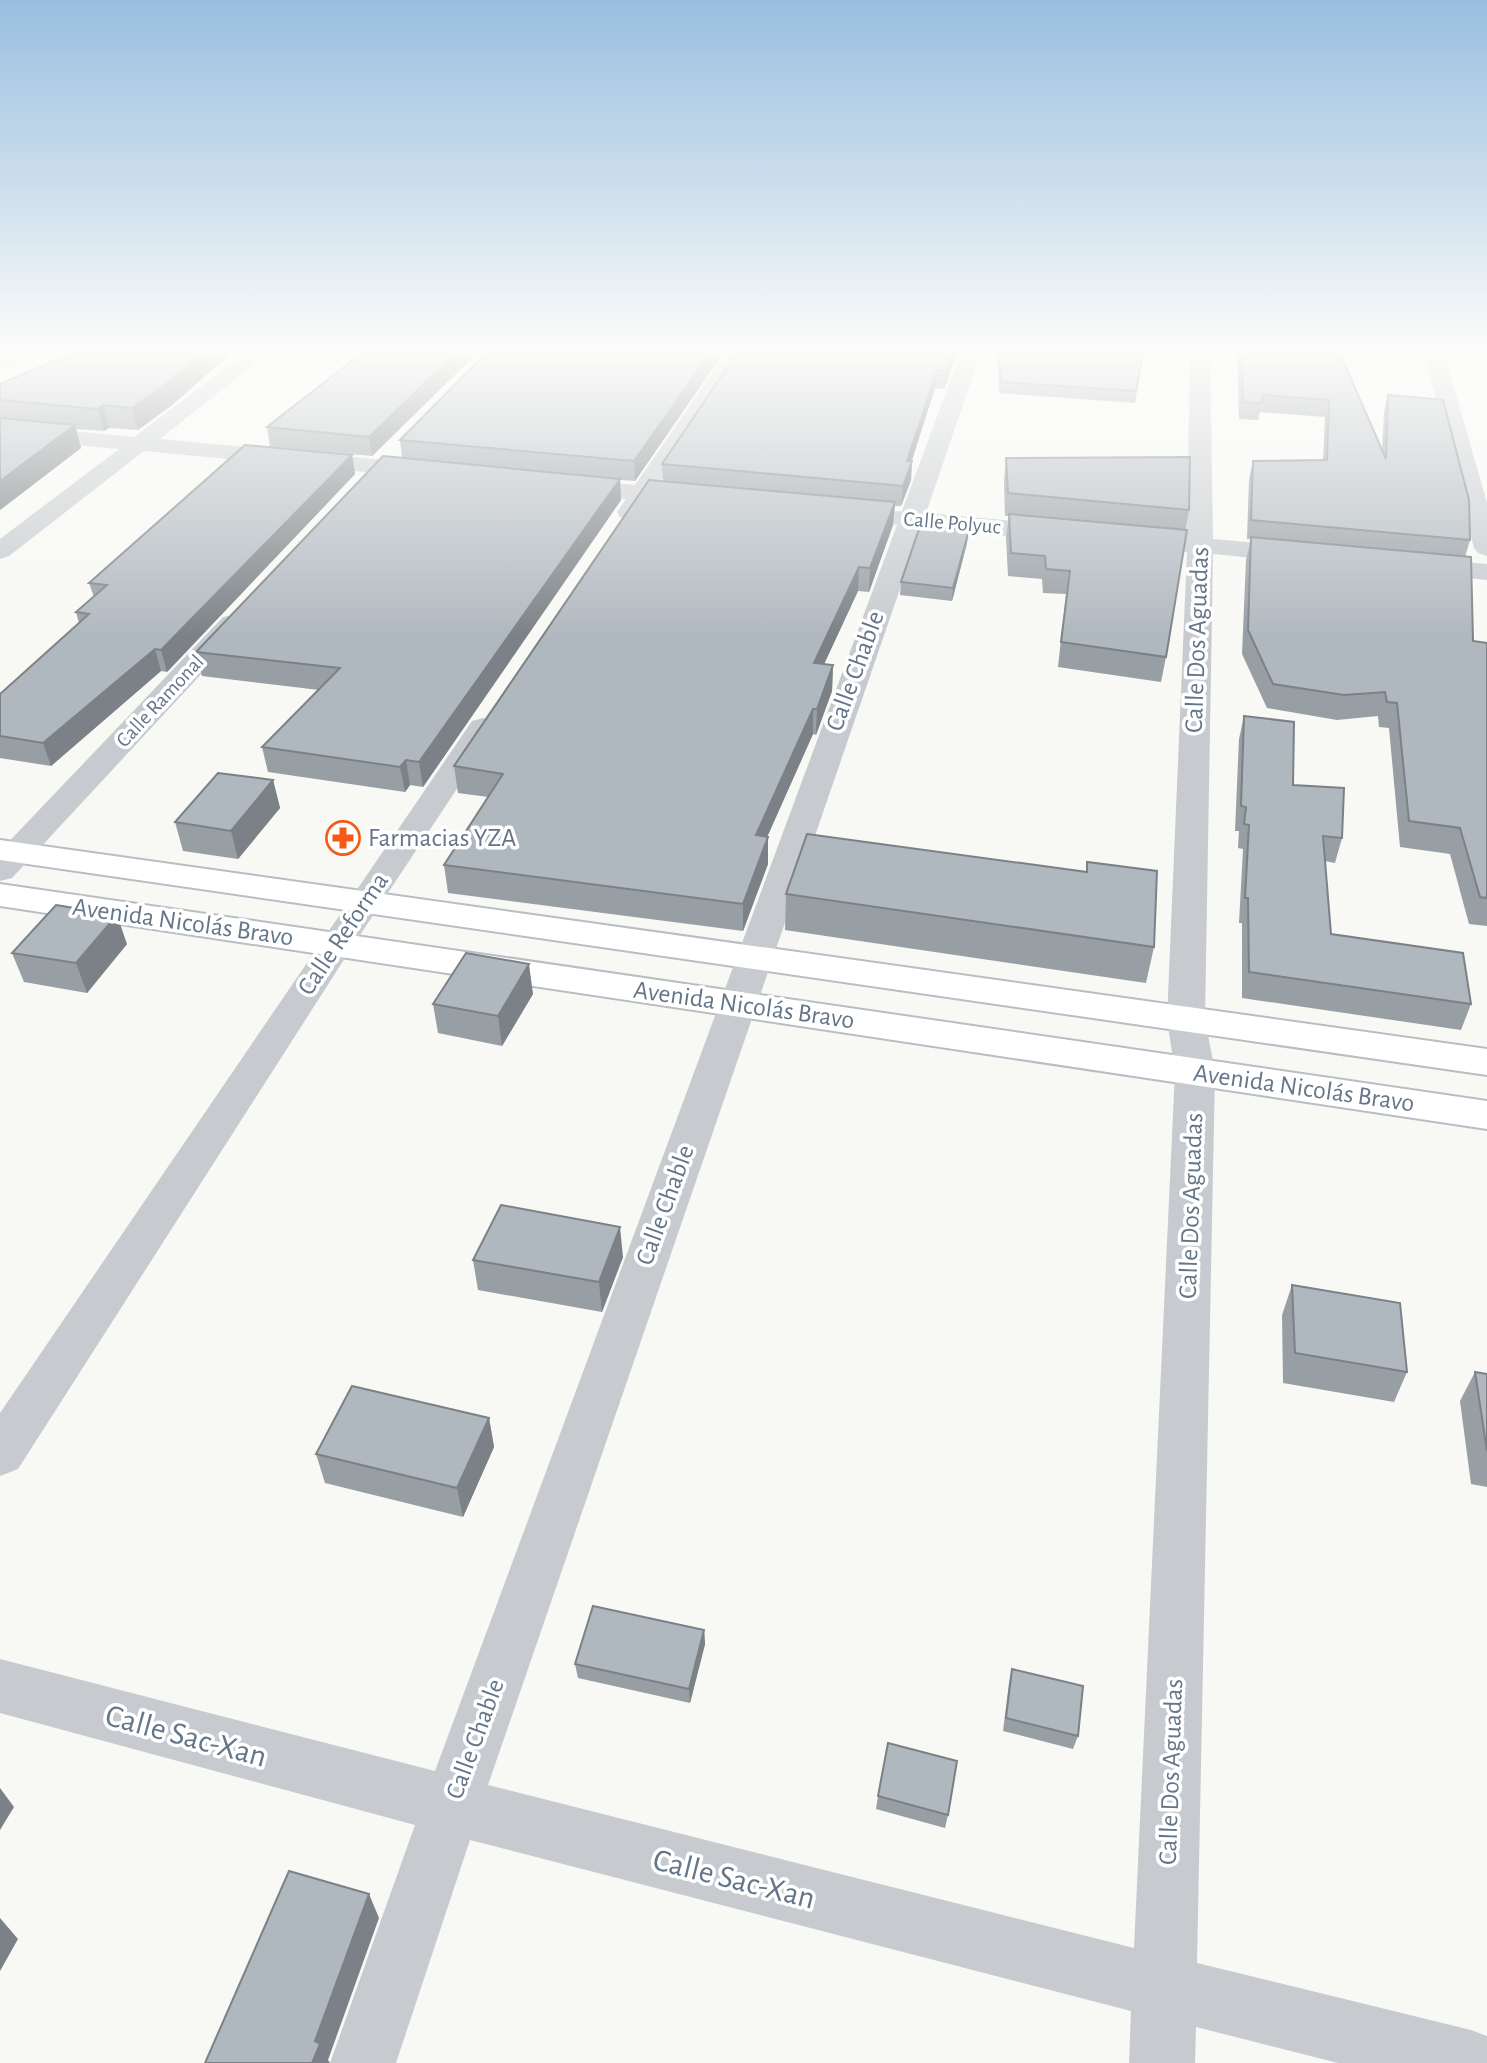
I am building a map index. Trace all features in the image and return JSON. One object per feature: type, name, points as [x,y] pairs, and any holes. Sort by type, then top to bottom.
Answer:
[{"type":"main road","name":"Avenida Nicolás Bravo","points":[[6,858],[365,902],[1487,1062]]},
{"type":"main road","name":"Avenida Nicolás Bravo","points":[[0,895],[1487,1115]]},
{"type":"street","points":[[0,551],[135,445]]},
{"type":"street","points":[[151,445],[449,473]]},
{"type":"street","points":[[610,539],[673,445]]},
{"type":"street","name":"Calle Chable","points":[[363,2063],[451,1807],[753,958],[889,517],[924,445]]},
{"type":"street","name":"Calle Dos Aguadas","points":[[1162,2063],[1195,1072],[1186,1020],[1200,545],[1200,445]]},
{"type":"street","points":[[1459,445],[1487,548]]},
{"type":"street","points":[[361,486],[399,447]]},
{"type":"street","points":[[545,483],[708,500]]},
{"type":"street","name":"Calle Polyuc","points":[[889,517],[1090,536]]},
{"type":"street","points":[[1159,542],[1323,557]]},
{"type":"street","points":[[1391,563],[1487,572]]},
{"type":"street","name":"Calle Ramonal","points":[[6,858],[247,608]]},
{"type":"street","name":"Calle Reforma","points":[[0,1454],[335,945],[503,698]]},
{"type":"street","name":"Calle Sac-Xan","points":[[0,1686],[451,1807],[1163,1988],[1471,2063]]},
{"type":"building","points":[[0,445],[48,445],[0,481]]},
{"type":"building","points":[[245,445],[352,455],[161,650],[155,649],[43,743],[0,736],[0,694],[89,614],[76,612],[107,585],[89,583]]},
{"type":"building","points":[[459,445],[645,445],[634,461]]},
{"type":"building","points":[[675,445],[912,445],[907,461],[912,461],[903,486],[662,464]]},
{"type":"building","points":[[1327,445],[1380,445],[1386,459],[1386,445],[1455,445],[1469,500],[1470,540],[1251,520],[1253,461],[1327,460]]},
{"type":"building","points":[[383,456],[620,479],[419,762],[406,760],[400,767],[262,747],[340,668],[196,652]]},
{"type":"building","points":[[1190,457],[1189,510],[1008,493],[1006,458]]},
{"type":"building","points":[[649,480],[895,502],[870,568],[859,567],[814,663],[833,665],[817,709],[813,709],[756,835],[768,837],[743,904],[444,865],[503,774],[454,766]]},
{"type":"building","points":[[1009,514],[1187,530],[1166,657],[1061,642],[1070,571],[1046,569],[1045,556],[1011,553]]},
{"type":"building","points":[[920,526],[969,530],[953,588],[901,582]]},
{"type":"building","points":[[1251,537],[1471,557],[1473,641],[1487,643],[1487,898],[1480,897],[1460,828],[1409,821],[1397,703],[1387,702],[1385,692],[1344,695],[1273,684],[1248,630]]},
{"type":"building","points":[[1244,716],[1294,722],[1293,785],[1344,788],[1342,838],[1323,836],[1331,934],[1463,953],[1471,1004],[1249,972],[1248,898],[1245,898],[1249,825],[1244,824],[1246,807],[1241,806]]},
{"type":"building","points":[[218,773],[273,780],[231,831],[175,822]]},
{"type":"building","points":[[807,834],[1087,872],[1087,862],[1157,871],[1154,947],[786,894]]},
{"type":"building","points":[[56,905],[117,915],[76,963],[12,953]]},
{"type":"building","points":[[466,953],[529,964],[498,1016],[433,1004]]},
{"type":"building","points":[[501,1205],[620,1227],[599,1282],[473,1260]]},
{"type":"building","points":[[1292,1285],[1400,1303],[1407,1372],[1295,1353]]},
{"type":"building","points":[[1475,1372],[1487,1374],[1487,1451]]},
{"type":"building","points":[[352,1386],[489,1418],[457,1488],[316,1454]]},
{"type":"building","points":[[593,1606],[704,1630],[689,1689],[575,1664]]},
{"type":"building","points":[[1012,1669],[1083,1686],[1078,1736],[1006,1718]]},
{"type":"building","points":[[888,1743],[957,1761],[948,1815],[878,1796]]},
{"type":"building","points":[[289,1871],[369,1894],[315,2041],[320,2044],[312,2063],[205,2063]]},
{"type":"place","name":"Farmacias YZA","points":[[343,838]]}]
